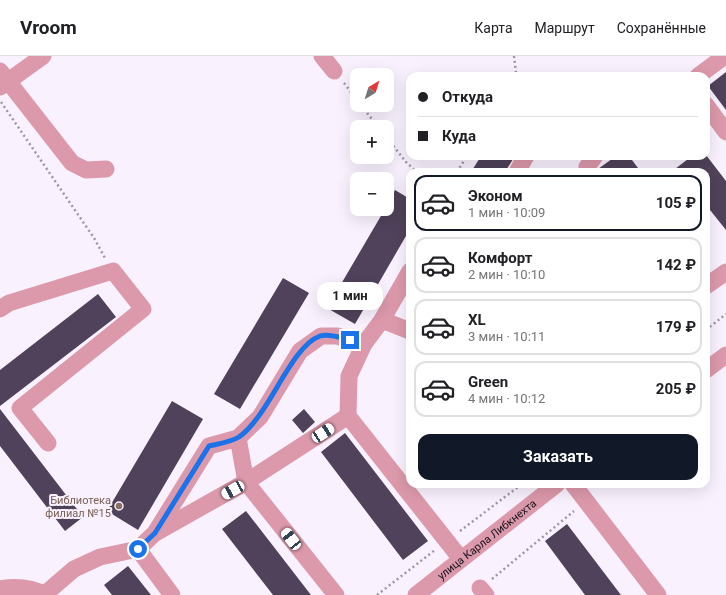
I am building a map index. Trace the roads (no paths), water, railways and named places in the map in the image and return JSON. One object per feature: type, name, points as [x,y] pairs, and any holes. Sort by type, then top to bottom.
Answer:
[{"type":"street","points":[[43,56],[3,80],[72,163],[86,170],[106,169]]},
{"type":"street","points":[[322,56],[334,71]]},
{"type":"street","points":[[704,72],[726,56]]},
{"type":"street","points":[[710,110],[726,132]]},
{"type":"street","points":[[0,309],[9,303],[113,270],[143,309],[20,408],[48,444]]},
{"type":"street","points":[[710,283],[726,272]]},
{"type":"street","points":[[406,278],[382,320],[364,344],[349,376],[348,416],[461,559]]},
{"type":"street","points":[[382,320],[406,329]]},
{"type":"street","points":[[155,533],[209,446],[238,438],[260,417],[300,351],[320,336],[337,336],[364,344]]},
{"type":"street","points":[[710,367],[726,355]]},
{"type":"street","points":[[0,589],[12,587],[46,595],[74,568],[100,557],[138,549],[155,533],[246,482],[348,416]]},
{"type":"street","points":[[238,438],[246,482],[336,595]]},
{"type":"street","name":"улица Карла Либкнехта","points":[[416,595],[552,488]]},
{"type":"street","points":[[576,488],[658,595]]},
{"type":"street","points":[[138,549],[172,595]]},
{"type":"place","name":"Библиотека филиал №15","points":[[119,506]]}]
